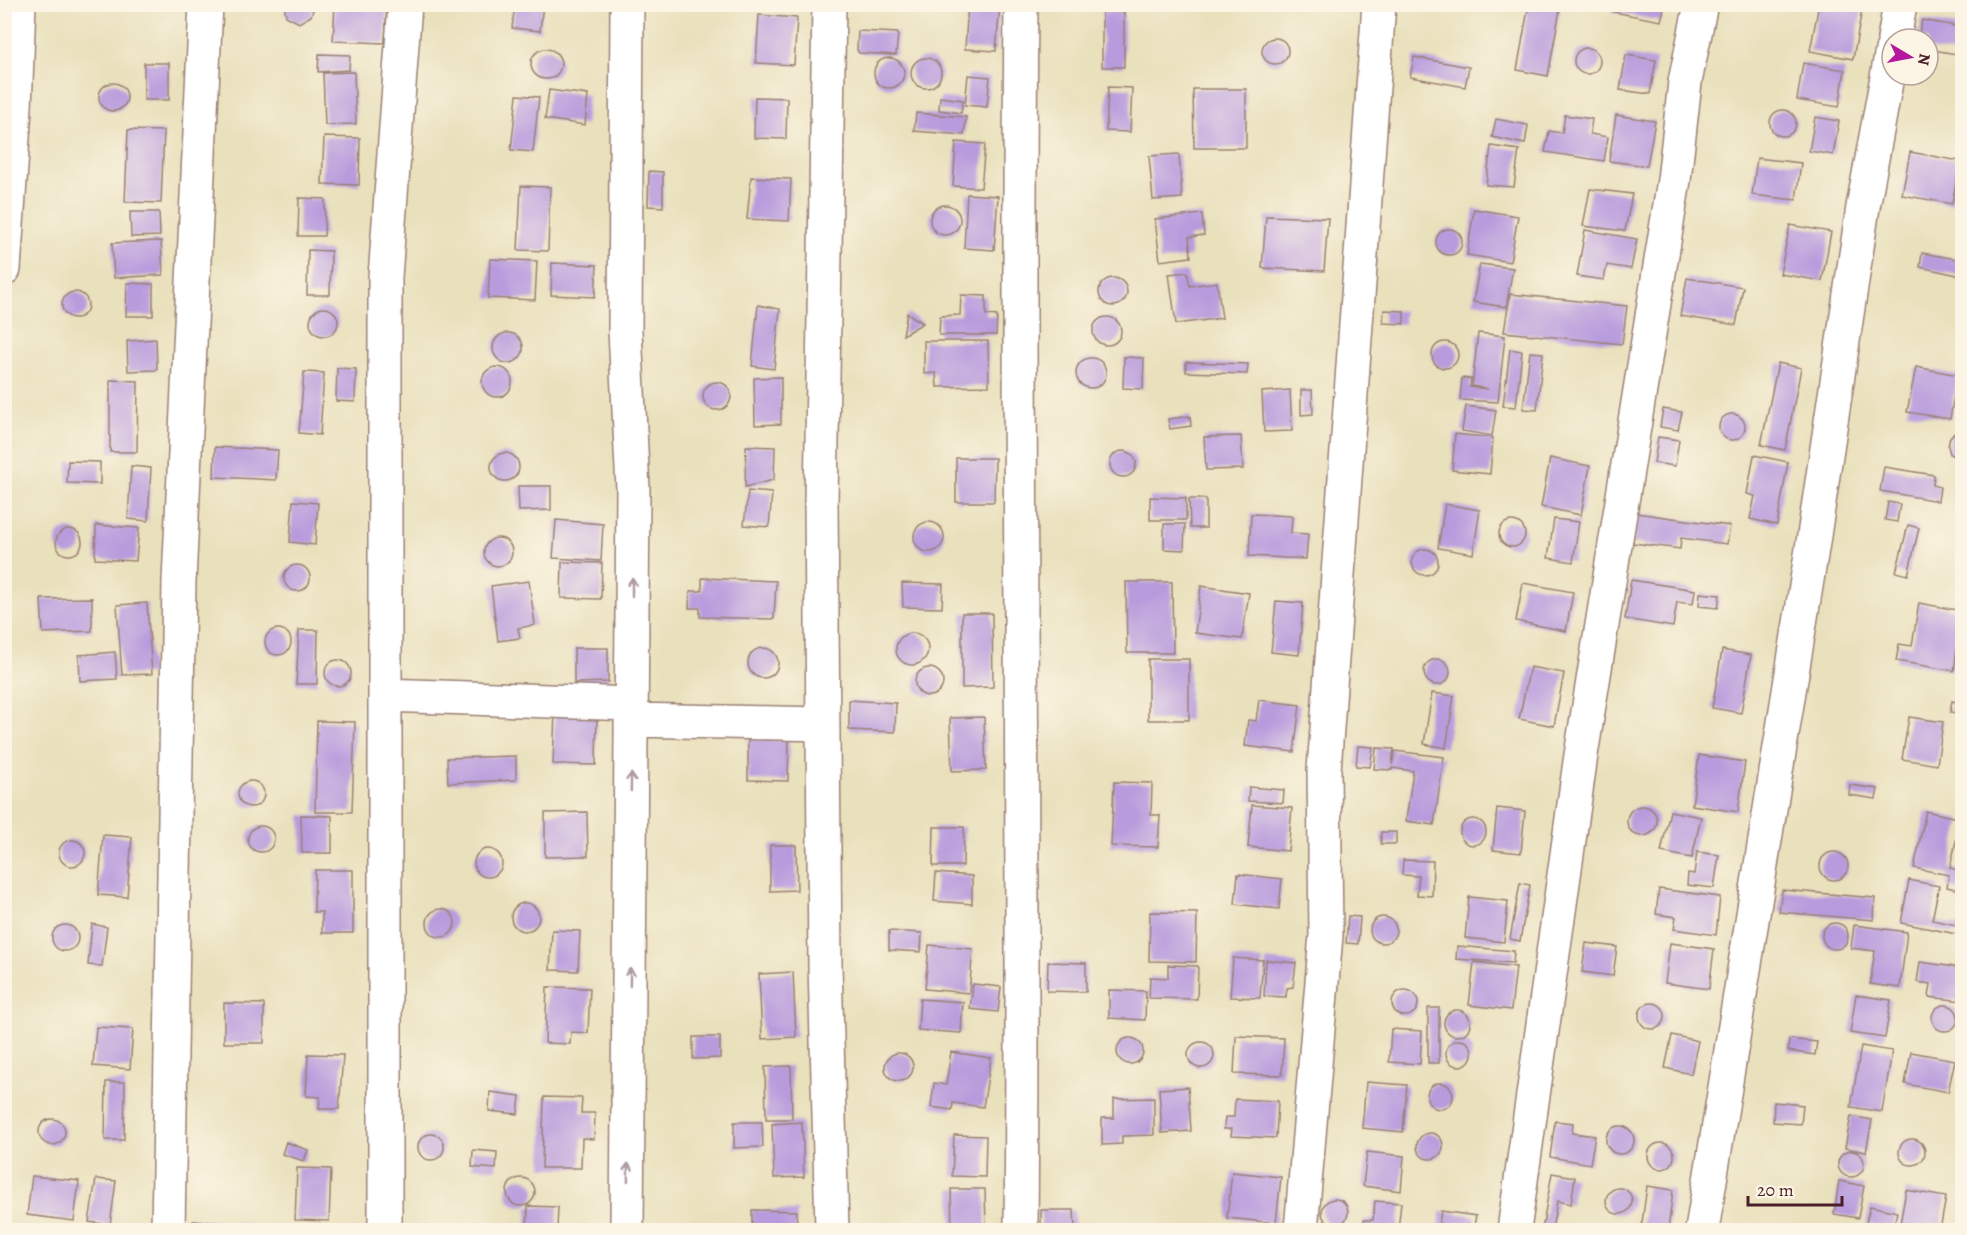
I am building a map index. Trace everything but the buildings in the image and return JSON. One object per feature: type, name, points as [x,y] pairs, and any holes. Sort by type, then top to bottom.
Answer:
[{"type":"street","points":[[4,269],[15,108],[19,4]]},
{"type":"street","points":[[168,1230],[179,581],[206,4]]},
{"type":"street","points":[[385,1230],[385,277],[405,4]]},
{"type":"street","points":[[627,4],[625,331],[633,489],[627,1230]]},
{"type":"street","points":[[829,4],[821,503],[825,964],[832,1230]]},
{"type":"street","points":[[1021,4],[1019,226],[1022,1230]]},
{"type":"street","points":[[1301,1230],[1326,935],[1324,770],[1379,4]]},
{"type":"street","points":[[1514,1230],[1581,755],[1674,180],[1685,82],[1701,4]]},
{"type":"street","points":[[1896,27],[1900,4]]},
{"type":"street","points":[[1702,1230],[1810,561],[1863,207],[1885,87]]},
{"type":"street","points":[[386,695],[823,724]]}]
